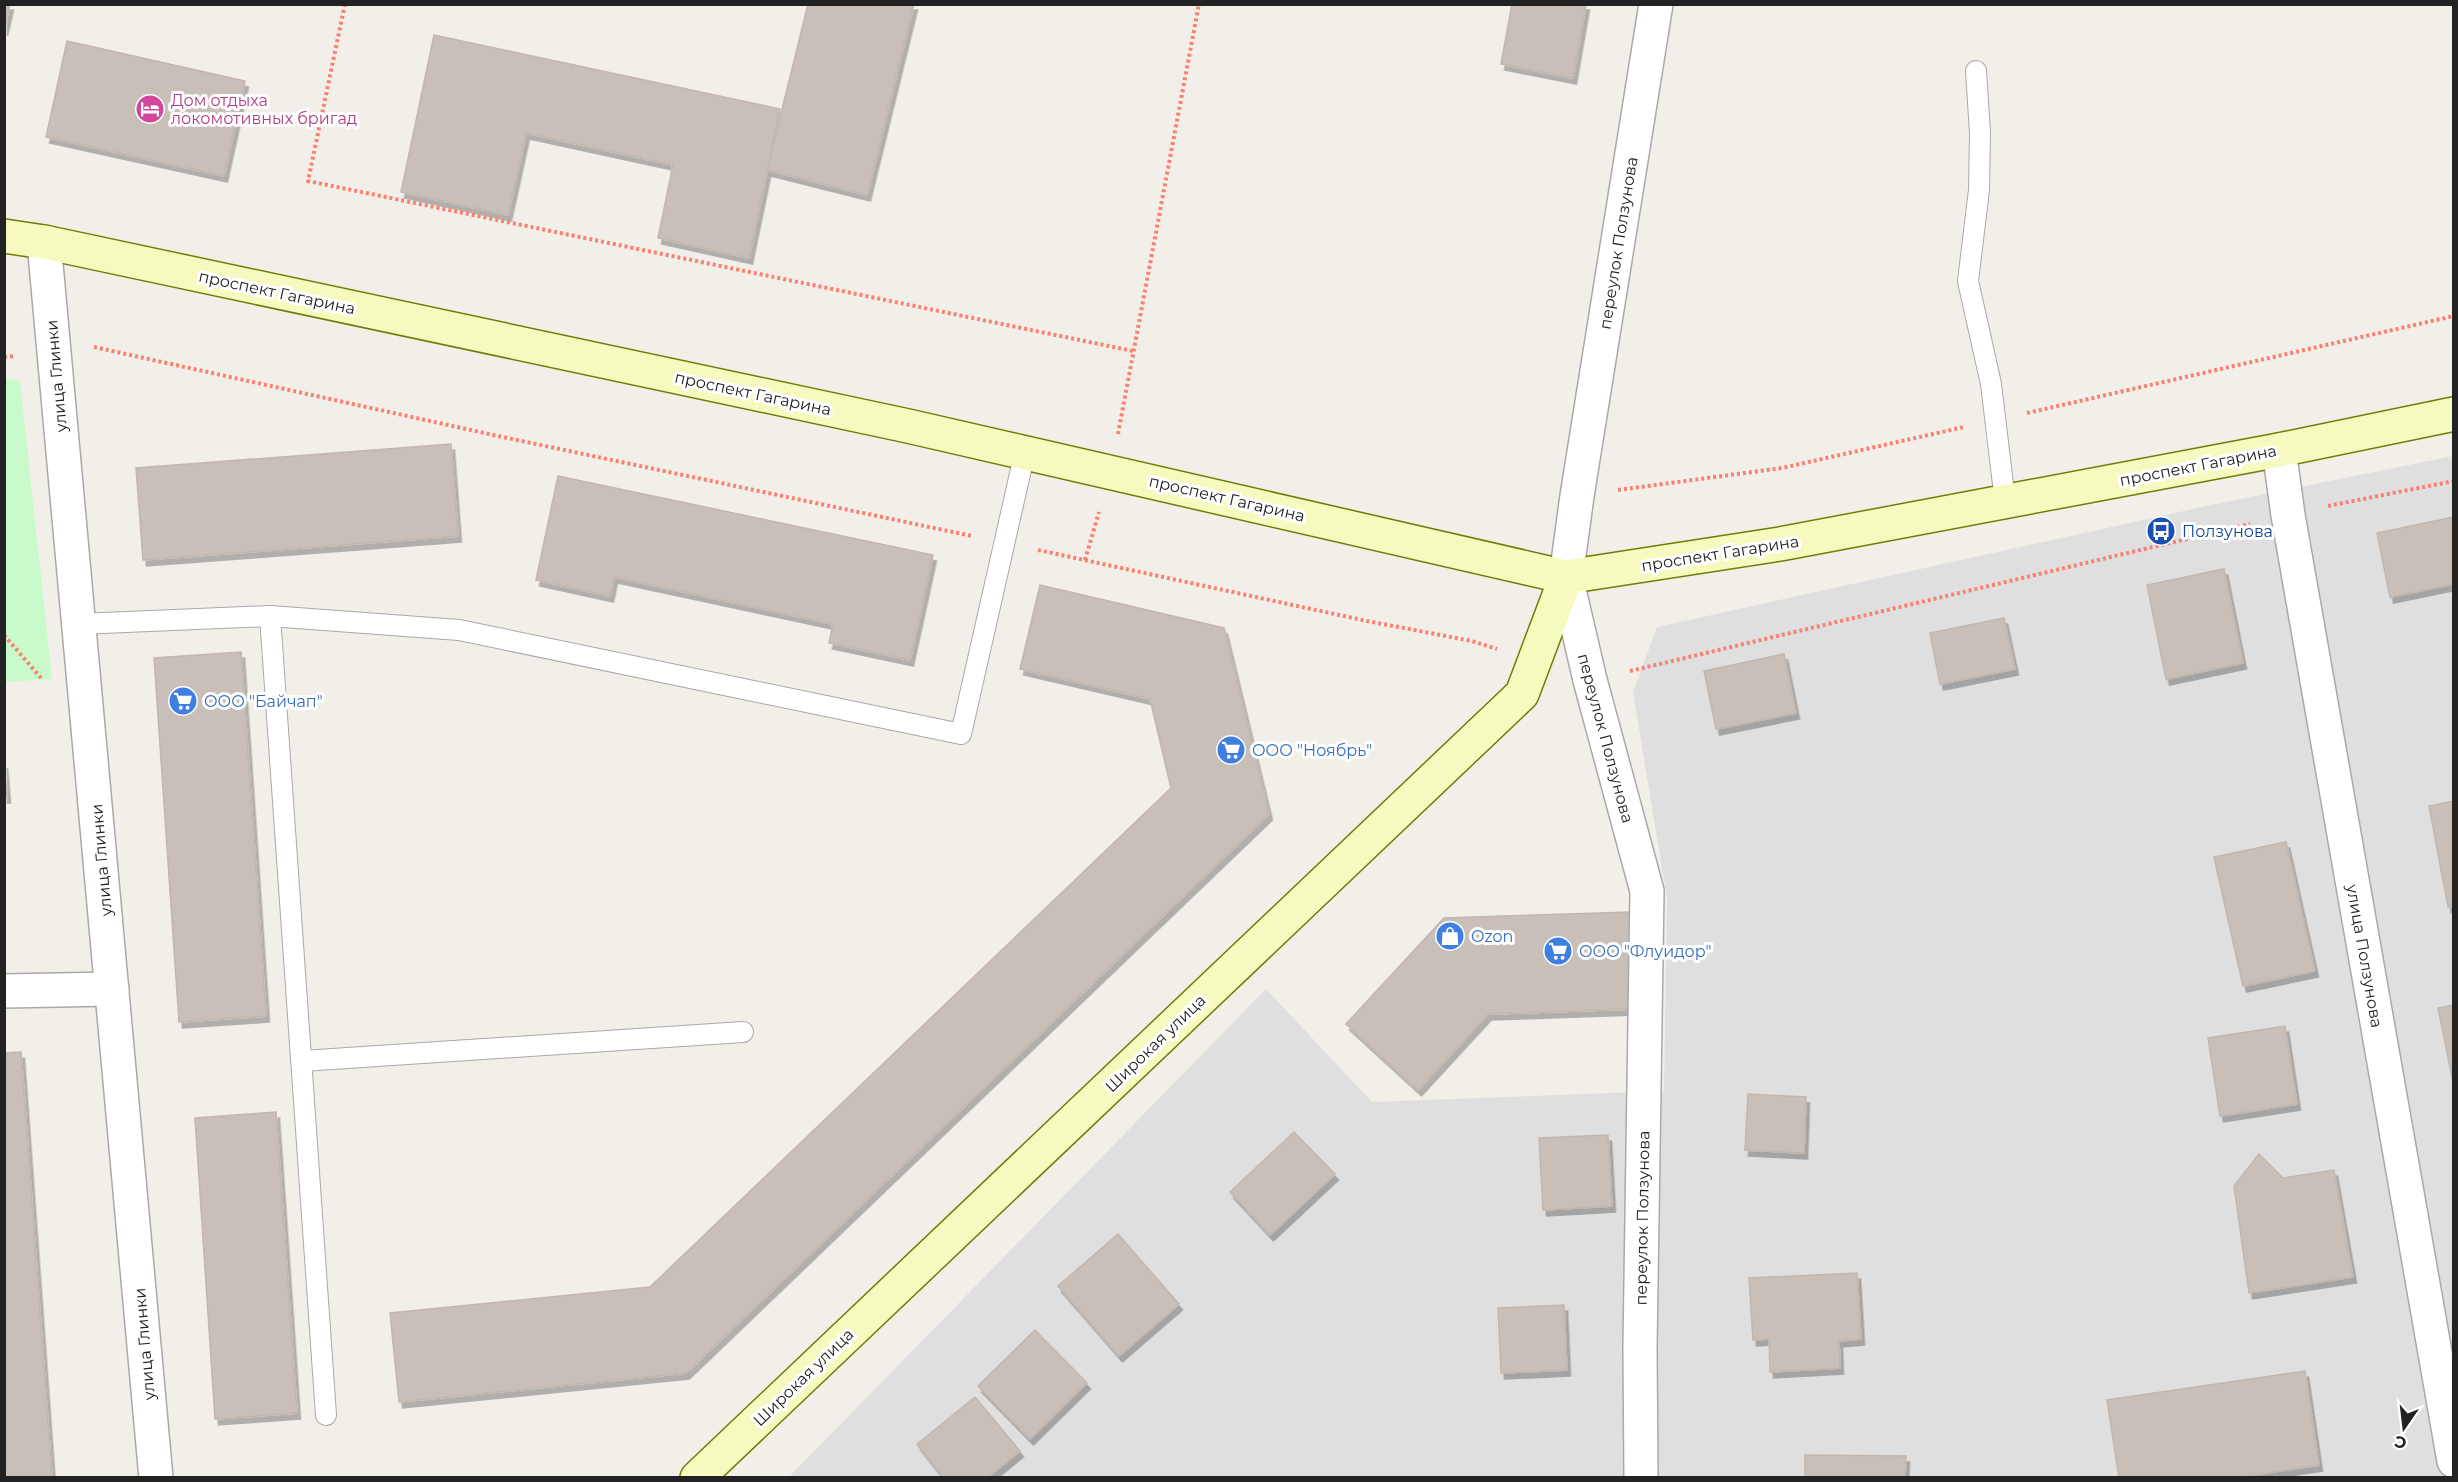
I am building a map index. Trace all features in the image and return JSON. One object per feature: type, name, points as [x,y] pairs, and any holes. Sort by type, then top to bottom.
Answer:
[{"type":"main road","name":"проспект Гагарина","points":[[4,236],[44,242],[1025,452],[1566,577],[1780,544],[2279,450],[2454,414]]},
{"type":"main road","name":"Широкая улица","points":[[697,1478],[1522,694],[1566,577]]},
{"type":"street","name":"переулок Ползунова","points":[[1641,1478],[1640,1347],[1647,891],[1590,680],[1566,577],[1656,4]]},
{"type":"street","name":"улица Глинки","points":[[44,242],[156,1478]]},
{"type":"street","name":"улица Ползунова","points":[[2279,450],[2288,514],[2454,1461]]},
{"type":"street","points":[[4,990],[112,989]]},
{"type":"lane","points":[[1976,70],[1980,133],[1978,190],[1968,281],[1991,384],[2005,501]]},
{"type":"lane","points":[[79,624],[270,616],[459,630],[962,734],[1025,452]]},
{"type":"lane","points":[[270,616],[326,1415]]},
{"type":"lane","points":[[302,1061],[743,1032]]},
{"type":"path","points":[[345,4],[308,181],[1133,351]]},
{"type":"path","points":[[1085,560],[1111,471],[1199,4]]},
{"type":"path","points":[[4,357],[96,347],[498,436],[1367,621],[1472,641],[1534,662]]},
{"type":"path","points":[[1590,680],[2288,514],[2454,481]]},
{"type":"path","points":[[4,635],[44,681]]},
{"type":"shaded area","points":[[2453,456],[2453,1477],[788,1478],[1266,989],[1372,1102],[1664,1091],[1667,899],[1633,692],[1657,627],[2211,505]]},
{"type":"green space","points":[[5,378],[20,381],[52,679],[5,682]]},
{"type":"building","points":[[4,4],[10,4],[4,30]]},
{"type":"building","points":[[808,4],[914,4],[867,195],[767,170]]},
{"type":"building","points":[[1512,4],[1586,4],[1573,78],[1501,64]]},
{"type":"building","points":[[434,35],[780,109],[749,258],[658,238],[673,165],[526,133],[508,215],[401,192]]},
{"type":"building","name":"Дом отдыха локомотивных бригад","points":[[67,41],[245,81],[224,176],[46,137]]},
{"type":"building","points":[[451,444],[458,536],[143,560],[136,468]]},
{"type":"building","points":[[558,476],[933,555],[910,660],[829,643],[833,624],[614,577],[610,596],[536,580]]},
{"type":"building","points":[[2454,517],[2454,584],[2390,597],[2377,533]]},
{"type":"building","points":[[2224,569],[2243,663],[2166,679],[2147,585]]},
{"type":"building","points":[[1040,585],[1224,628],[1269,814],[686,1373],[399,1402],[390,1313],[650,1287],[1171,788],[1150,699],[1020,669]]},
{"type":"building","points":[[2004,618],[2015,669],[1940,684],[1930,633]]},
{"type":"building","points":[[241,652],[266,1016],[179,1022],[154,658]]},
{"type":"building","points":[[1784,654],[1796,713],[1716,729],[1704,671]]},
{"type":"building","points":[[4,762],[7,797],[4,797]]},
{"type":"building","points":[[2454,801],[2454,906],[2448,907],[2429,806]]},
{"type":"building","points":[[2286,842],[2315,971],[2243,986],[2214,857]]},
{"type":"building","points":[[1630,912],[1633,1009],[1488,1014],[1418,1090],[1346,1024],[1444,918]]},
{"type":"building","points":[[2454,1005],[2454,1082],[2453,1082],[2438,1008]]},
{"type":"building","points":[[2285,1026],[2297,1104],[2220,1116],[2208,1038]]},
{"type":"building","points":[[21,1052],[52,1478],[4,1478],[4,1053]]},
{"type":"building","points":[[1748,1094],[1806,1097],[1804,1153],[1745,1150]]},
{"type":"building","points":[[276,1112],[297,1413],[215,1419],[195,1118]]},
{"type":"building","points":[[1294,1132],[1335,1174],[1270,1235],[1230,1192]]},
{"type":"building","points":[[1608,1135],[1612,1206],[1543,1210],[1539,1138]]},
{"type":"building","points":[[2259,1154],[2283,1178],[2334,1170],[2353,1277],[2249,1293],[2234,1186]]},
{"type":"building","points":[[1118,1234],[1179,1304],[1119,1356],[1058,1286]]},
{"type":"building","points":[[1857,1273],[1861,1339],[1839,1341],[1840,1368],[1770,1372],[1769,1339],[1753,1340],[1749,1278]]},
{"type":"building","points":[[1564,1305],[1567,1370],[1501,1373],[1498,1308]]},
{"type":"building","points":[[1035,1330],[1087,1383],[1030,1439],[978,1386]]},
{"type":"building","points":[[2305,1371],[2319,1465],[2233,1478],[2119,1478],[2107,1400]]},
{"type":"building","points":[[975,1397],[1020,1451],[987,1478],[944,1478],[917,1444]]},
{"type":"building","points":[[1805,1455],[1906,1456],[1905,1478],[1805,1478]]},
{"type":"place","name":"Дом отдыха локомотивных бригад","points":[[150,109]]},
{"type":"place","name":"Ползунова","points":[[2161,531]]},
{"type":"place","name":"ООО \"Байчап\"","points":[[183,701]]},
{"type":"place","name":"ООО \"Ноябрь\"","points":[[1231,750]]},
{"type":"place","name":"Ozon","points":[[1450,936]]},
{"type":"place","name":"ООО \"Флуидор\"","points":[[1558,951]]}]
